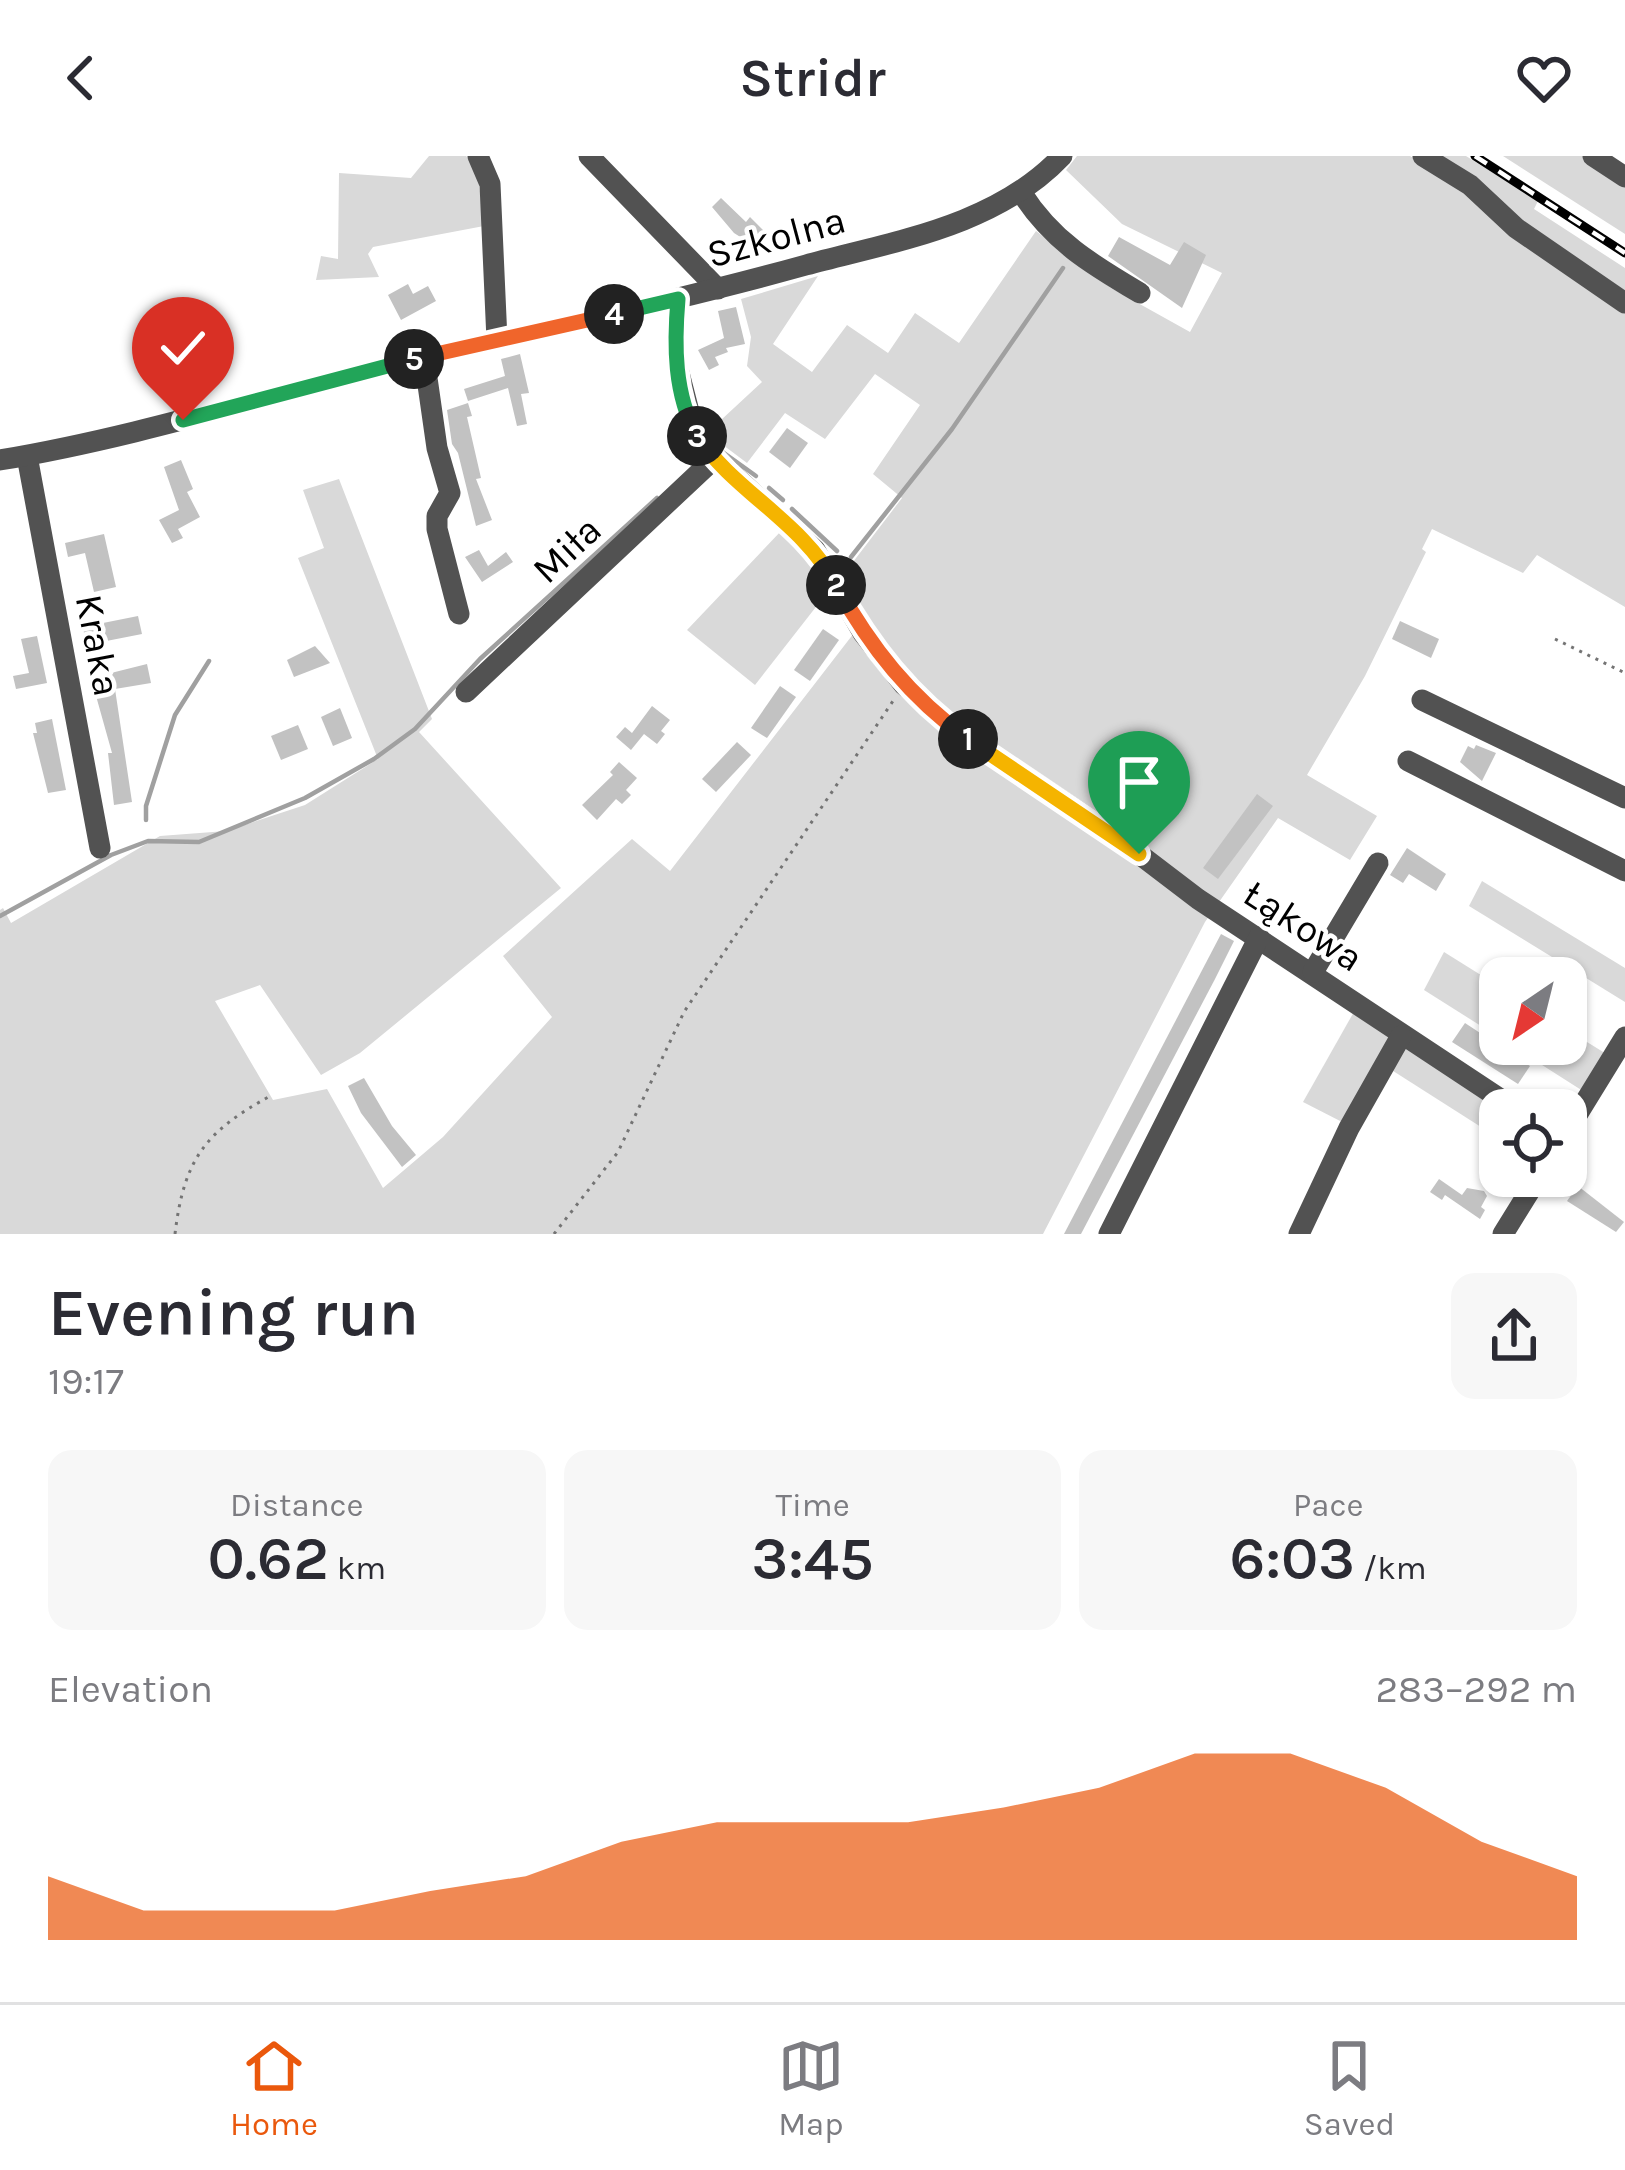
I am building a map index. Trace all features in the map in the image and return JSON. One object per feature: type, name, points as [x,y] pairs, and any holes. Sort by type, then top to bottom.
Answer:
[{"type":"street","points":[[478,156],[490,184],[497,340]]},
{"type":"street","points":[[589,156],[718,290]]},
{"type":"street","name":"Szkolna","points":[[0,460],[718,290],[955,224],[1021,191],[1062,156]]},
{"type":"street","points":[[1423,156],[1470,184],[1516,228],[1625,302]]},
{"type":"street","points":[[1593,156],[1625,177]]},
{"type":"street","points":[[1021,191],[1066,249],[1140,292]]},
{"type":"street","name":"Łąkowa","points":[[678,299],[676,361],[694,431],[715,458],[815,550],[874,649],[904,685],[972,742],[1484,1089]]},
{"type":"street","points":[[424,357],[437,448],[450,494],[437,516],[437,529],[459,614]]},
{"type":"street","name":"Kraka","points":[[27,456],[100,848]]},
{"type":"street","name":"Miła","points":[[466,692],[715,458]]},
{"type":"street","points":[[1422,700],[1625,798]]},
{"type":"street","points":[[1408,761],[1625,871]]},
{"type":"street","points":[[1313,971],[1378,862]]},
{"type":"street","points":[[1109,1234],[1259,937]]},
{"type":"street","points":[[1299,1234],[1348,1128],[1401,1036]]},
{"type":"street","points":[[1587,1099],[1625,1037]]},
{"type":"street","points":[[1504,1234],[1526,1197]]},
{"type":"path","points":[[1555,639],[1625,673]]},
{"type":"path","points":[[554,1234],[618,1151],[684,1012],[904,685]]},
{"type":"path","points":[[175,1234],[181,1186],[204,1145],[238,1114],[272,1095]]},
{"type":"shaded area","points":[[429,156],[466,156],[477,166],[484,226],[373,247],[368,254],[379,277],[316,280],[321,256],[338,259],[339,173],[411,178]]},
{"type":"shaded area","points":[[1077,156],[1410,156],[1458,184],[1625,310],[1625,607],[1537,555],[1523,573],[1432,529],[1422,549],[1426,552],[1365,676],[1307,775],[1377,816],[1350,860],[1278,818],[1205,922],[1043,1234],[0,1234],[0,910],[11,923],[160,836],[226,831],[305,805],[378,759],[298,558],[324,548],[303,490],[339,479],[432,719],[419,732],[561,888],[360,1053],[321,1075],[260,985],[215,1001],[273,1100],[327,1089],[383,1188],[443,1137],[552,1017],[503,956],[632,839],[670,871],[854,633],[840,579],[902,498],[873,474],[920,405],[875,374],[825,439],[785,413],[747,463],[707,433],[762,382],[747,366],[751,337],[741,299],[818,276],[773,344],[812,372],[847,325],[888,353],[915,313],[959,343],[1036,231],[1111,288],[1190,332],[1222,273],[1122,224],[1066,170]]},
{"type":"shaded area","points":[[1431,156],[1466,156],[1538,201],[1534,209],[1625,268],[1625,296]]},
{"type":"shaded area","points":[[1503,156],[1582,156],[1625,184],[1625,234]]},
{"type":"shaded area","points":[[782,530],[808,551],[828,582],[819,603],[755,685],[687,630]]},
{"type":"shaded area","points":[[1482,881],[1625,968],[1625,1002],[1587,979],[1587,957],[1552,957],[1469,906]]},
{"type":"shaded area","points":[[1444,952],[1479,974],[1479,1025],[1424,990]]},
{"type":"shaded area","points":[[1355,1010],[1392,1040],[1346,1124],[1303,1102]]},
{"type":"shaded area","points":[[1587,1042],[1608,1055],[1587,1091],[1542,1065],[1587,1065]]},
{"type":"shaded area","points":[[1410,1046],[1479,1095],[1479,1126],[1390,1069],[1400,1047]]},
{"type":"building","points":[[721,198],[746,222],[750,217],[765,232],[753,245],[734,233],[712,207]]},
{"type":"building","points":[[1119,237],[1170,265],[1184,242],[1206,255],[1182,308],[1108,256]]},
{"type":"building","points":[[408,284],[413,294],[428,286],[436,301],[401,320],[388,295]]},
{"type":"building","points":[[736,307],[745,344],[726,348],[728,352],[715,357],[719,365],[709,370],[698,350],[724,338],[718,311]]},
{"type":"building","points":[[520,354],[529,393],[521,394],[527,424],[517,426],[508,388],[468,401],[464,389],[505,376],[501,359]]},
{"type":"building","points":[[468,403],[481,478],[476,479],[492,520],[476,526],[447,410]]},
{"type":"building","points":[[787,428],[808,443],[790,468],[769,452]]},
{"type":"building","points":[[181,460],[193,489],[187,492],[200,517],[178,529],[183,538],[172,543],[159,520],[179,510],[164,467]]},
{"type":"building","points":[[104,534],[116,587],[94,592],[85,553],[68,557],[65,543]]},
{"type":"building","points":[[479,550],[488,566],[506,552],[513,562],[482,582],[465,557]]},
{"type":"building","points":[[138,616],[142,634],[86,645],[83,627]]},
{"type":"building","points":[[1400,621],[1439,639],[1431,658],[1392,639]]},
{"type":"building","points":[[823,629],[839,640],[810,681],[794,670]]},
{"type":"building","points":[[37,636],[47,683],[16,689],[13,676],[29,673],[21,639]]},
{"type":"building","points":[[315,646],[330,663],[294,677],[287,660]]},
{"type":"building","points":[[147,664],[151,683],[115,689],[132,802],[114,805],[108,753],[112,753],[91,678]]},
{"type":"building","points":[[780,686],[796,697],[767,738],[751,728]]},
{"type":"building","points":[[652,706],[670,720],[661,731],[665,734],[657,744],[644,734],[631,750],[616,737],[625,727],[632,733]]},
{"type":"building","points":[[340,708],[352,738],[333,746],[321,717]]},
{"type":"building","points":[[52,719],[66,790],[48,793],[33,733],[37,733],[35,723]]},
{"type":"building","points":[[298,725],[308,749],[281,760],[271,736]]},
{"type":"building","points":[[737,742],[751,755],[716,792],[702,779]]},
{"type":"building","points":[[1476,745],[1496,753],[1482,781],[1460,762],[1468,746],[1474,749]]},
{"type":"building","points":[[619,762],[637,778],[626,790],[631,795],[622,804],[616,799],[597,820],[582,805],[613,775],[610,772]]},
{"type":"building","points":[[1257,794],[1273,806],[1218,879],[1203,868]]},
{"type":"building","points":[[1407,848],[1446,874],[1436,891],[1409,874],[1403,883],[1390,875]]},
{"type":"building","points":[[1221,934],[1234,941],[1215,979],[1081,1234],[1064,1234]]},
{"type":"building","points":[[1465,1023],[1479,1032],[1479,1059],[1452,1042]]},
{"type":"building","points":[[1488,1065],[1528,1065],[1518,1084]]},
{"type":"building","points":[[364,1078],[392,1126],[416,1155],[402,1167],[361,1113],[348,1086]]},
{"type":"building","points":[[1439,1179],[1462,1195],[1467,1188],[1479,1190],[1479,1197],[1486,1197],[1481,1207],[1485,1210],[1480,1219],[1445,1195],[1442,1200],[1430,1192]]},
{"type":"building","points":[[1587,1193],[1624,1222],[1616,1232],[1567,1201],[1587,1197]]},
{"type":"waterway","points":[[851,557],[952,429],[1063,268]]},
{"type":"waterway","points":[[717,448],[756,476]]},
{"type":"waterway","points":[[769,488],[783,500]]},
{"type":"waterway","points":[[0,916],[111,855],[148,841],[199,842],[305,798],[374,759],[415,729],[480,659],[657,498]]},
{"type":"waterway","points":[[792,509],[837,551]]},
{"type":"waterway","points":[[146,820],[146,806],[175,715],[209,661]]},
{"type":"railway","points":[[1475,156],[1625,253]]},
{"type":"route","points":[[183,420],[424,357],[678,299],[676,361],[689,420],[705,448],[815,550],[863,633],[922,703],[1139,854]]}]
